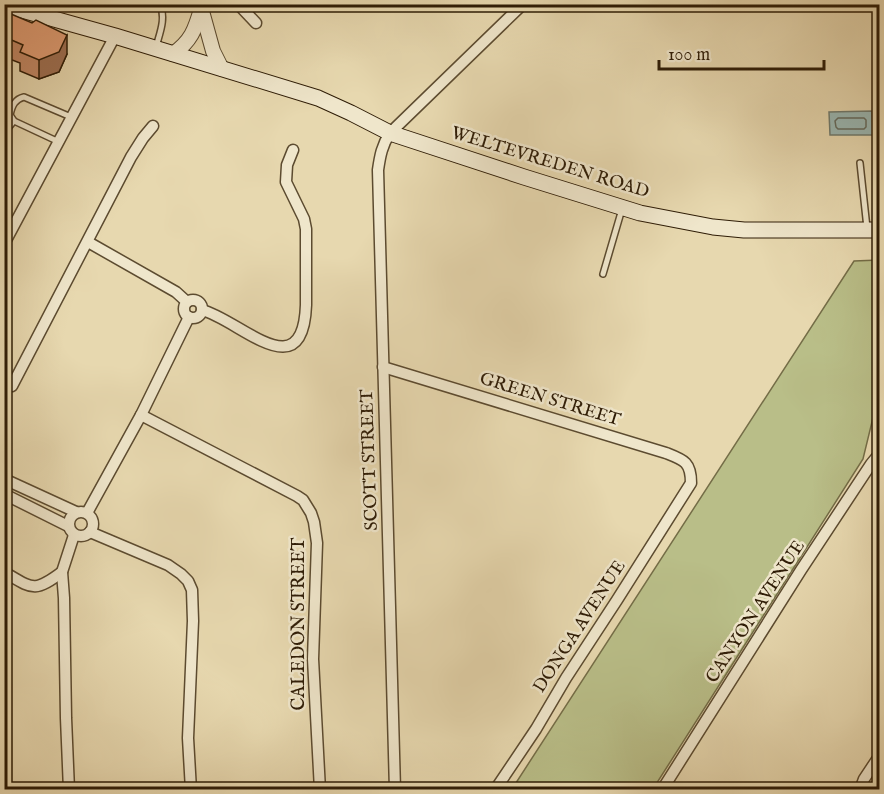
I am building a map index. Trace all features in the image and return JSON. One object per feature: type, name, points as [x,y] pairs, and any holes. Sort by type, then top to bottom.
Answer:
[{"type":"main road","name":"WELTEVREDEN ROAD","points":[[4,5],[156,48],[318,98],[351,112],[390,133],[622,207],[682,222],[734,229],[873,230]]},
{"type":"street","points":[[238,4],[256,23]]},
{"type":"street","points":[[390,133],[523,4]]},
{"type":"street","points":[[173,54],[189,39],[201,6]]},
{"type":"street","points":[[201,6],[213,51],[222,69]]},
{"type":"street","points":[[4,244],[115,36]]},
{"type":"street","points":[[12,386],[131,157],[153,126]]},
{"type":"street","name":"SCOTT STREET","points":[[390,133],[384,142],[378,170],[395,789]]},
{"type":"street","points":[[202,310],[274,346],[288,346],[302,334],[306,317],[306,229],[301,210],[286,182],[287,165],[293,150]]},
{"type":"street","points":[[88,242],[176,292],[187,302]]},
{"type":"street","points":[[190,300],[200,303],[202,310],[197,317],[189,317],[184,308],[190,300]]},
{"type":"street","points":[[69,789],[62,572],[71,531],[69,521],[71,516],[81,513],[141,415],[189,317]]},
{"type":"street","name":"GREEN STREET","points":[[383,367],[682,459],[691,472],[691,483]]},
{"type":"street","name":"CALEDON STREET","points":[[141,415],[297,496],[303,500],[311,513],[316,543],[314,659],[320,789]]},
{"type":"street","name":"CANYON AVENUE","points":[[662,789],[801,570],[879,453]]},
{"type":"street","points":[[4,479],[91,517],[93,528],[86,536],[80,537],[4,494]]},
{"type":"street","name":"DONGA AVENUE","points":[[495,789],[536,729],[566,678],[691,483]]},
{"type":"street","points":[[90,532],[168,565],[188,581],[192,590],[193,621],[188,738],[191,789]]},
{"type":"street","points":[[4,573],[28,585],[39,586],[50,582],[62,572]]},
{"type":"street","points":[[860,789],[879,755]]},
{"type":"lane","points":[[156,48],[163,21],[160,4]]},
{"type":"lane","points":[[59,142],[14,122],[10,115],[16,100],[24,97],[72,117]]},
{"type":"lane","points":[[4,129],[14,122]]},
{"type":"lane","points":[[860,163],[873,230]]},
{"type":"lane","points":[[603,274],[622,207]]},
{"type":"green space","points":[[879,260],[879,393],[863,459],[653,789],[512,789],[854,261]]},
{"type":"water","points":[[872,111],[873,135],[830,135],[829,112]]},
{"type":"building","points":[[4,11],[32,23],[36,20],[67,35],[59,52],[39,60],[20,52],[23,45],[7,38],[4,45]]}]
